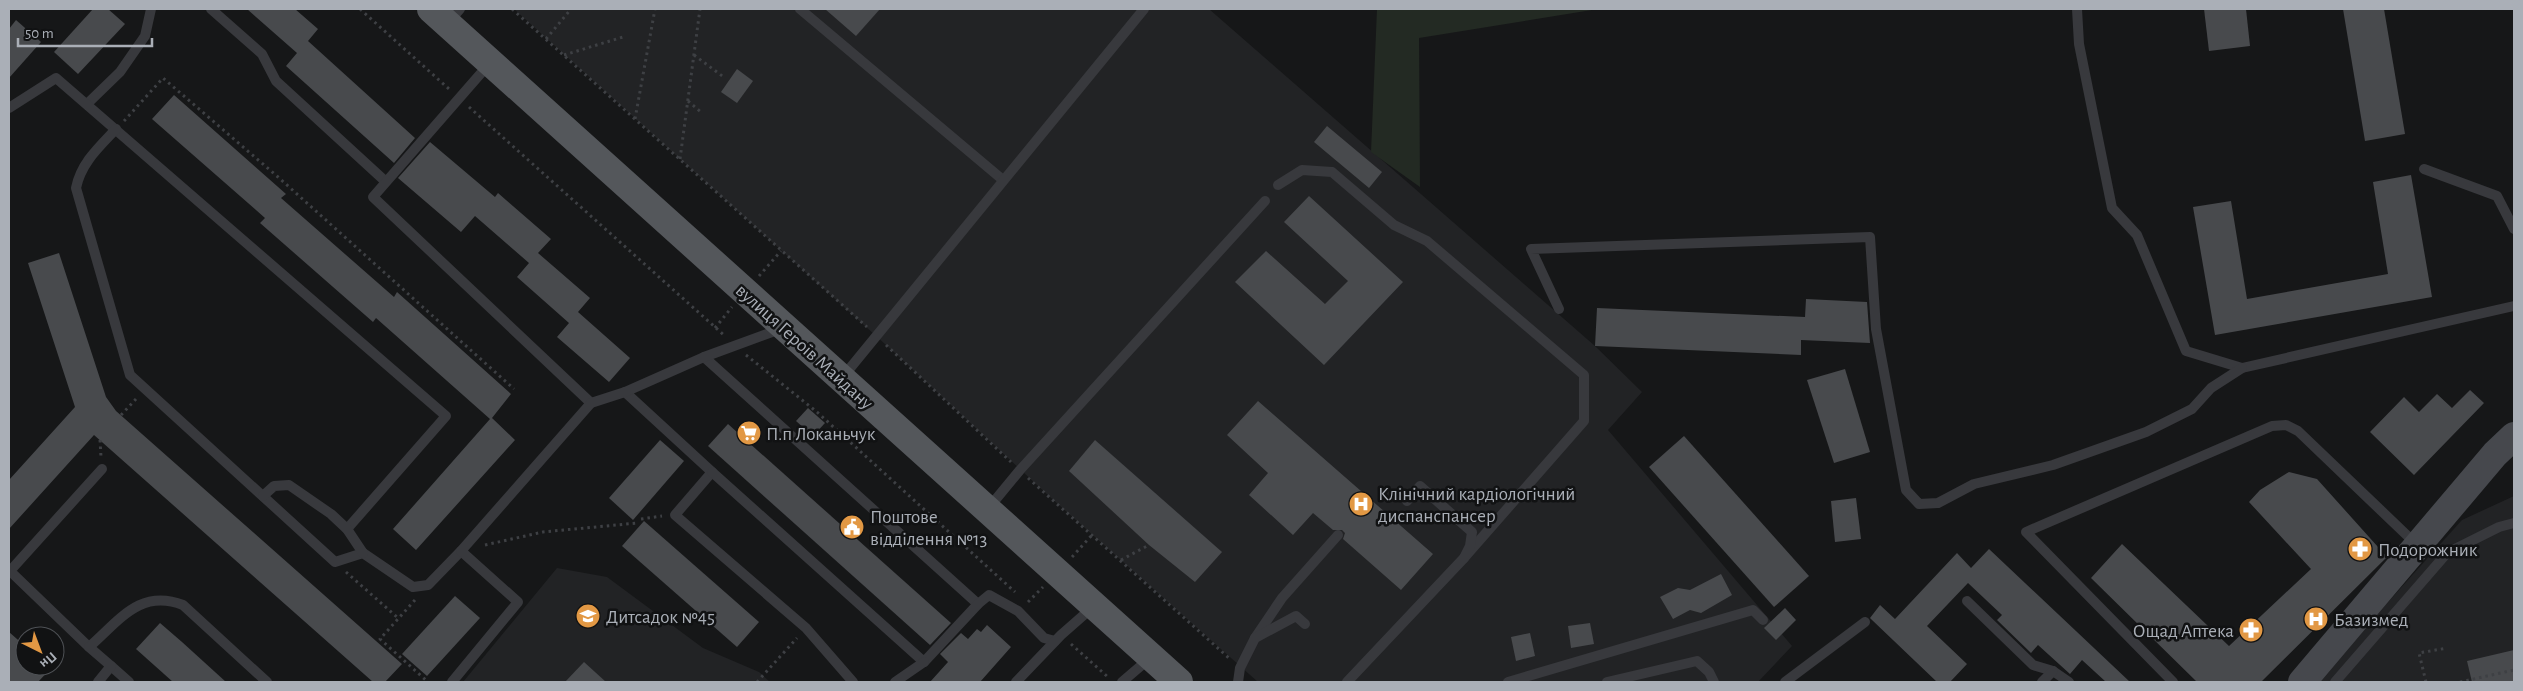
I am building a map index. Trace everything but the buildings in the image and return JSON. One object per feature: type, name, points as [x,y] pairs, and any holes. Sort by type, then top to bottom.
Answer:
[{"type":"main road","name":"вулиця Героїв Майдану","points":[[446,14],[490,63],[1179,682]]},
{"type":"street","points":[[2302,682],[2416,545],[2495,454],[2514,436]]},
{"type":"lane","points":[[87,104],[120,72],[145,36],[151,9]]},
{"type":"lane","points":[[212,9],[262,54],[276,81],[385,181]]},
{"type":"lane","points":[[800,9],[1003,180]]},
{"type":"lane","points":[[842,379],[1144,9]]},
{"type":"lane","points":[[2077,9],[2079,44],[2112,208],[2137,234],[2186,351],[2242,368]]},
{"type":"lane","points":[[490,63],[373,197],[591,403]]},
{"type":"lane","points":[[9,108],[56,78],[446,416],[347,529]]},
{"type":"lane","points":[[116,130],[92,153],[78,177],[76,188],[130,375],[335,562],[363,553]]},
{"type":"lane","points":[[2424,168],[2497,196],[2514,229]]},
{"type":"lane","points":[[1278,185],[1302,170],[1332,172],[1394,225],[1427,241],[1584,375],[1584,421],[1464,558],[1347,682]]},
{"type":"lane","points":[[987,511],[1020,470],[1265,200]]},
{"type":"lane","points":[[1559,309],[1530,249],[1870,237],[1876,329],[1906,490],[1919,504],[1938,503],[1974,484],[2053,465],[2146,432],[2192,409],[2211,388],[2242,368],[2514,306]]},
{"type":"lane","points":[[263,496],[274,486],[289,485],[331,514],[347,529],[363,553],[413,587],[428,585],[461,551],[591,403],[625,392],[704,357],[784,327]]},
{"type":"lane","points":[[704,357],[978,604]]},
{"type":"lane","points":[[625,392],[924,662]]},
{"type":"lane","points":[[2173,682],[2026,532],[2272,426],[2286,425],[2298,432],[2416,545]]},
{"type":"lane","points":[[102,469],[10,571],[129,682]]},
{"type":"lane","points":[[712,472],[676,515],[806,628],[853,682]]},
{"type":"lane","points":[[1407,501],[1420,486],[1472,532],[1470,546],[1464,558]]},
{"type":"lane","points":[[2335,682],[2448,553],[2498,527],[2514,523]]},
{"type":"lane","points":[[1238,682],[1240,668],[1256,638],[1282,598],[1338,535]]},
{"type":"lane","points":[[452,682],[518,602],[461,551]]},
{"type":"lane","points":[[895,682],[924,662],[978,604],[989,595],[1018,611],[1044,638],[1055,641]]},
{"type":"lane","points":[[90,647],[138,604],[153,599],[168,599],[183,605],[267,682]]},
{"type":"lane","points":[[1967,601],[2033,664],[2053,672],[2069,682]]},
{"type":"lane","points":[[1016,682],[1055,641],[1094,606]]},
{"type":"lane","points":[[1508,682],[1753,610],[1764,620]]},
{"type":"lane","points":[[1256,638],[1296,616],[1305,624]]},
{"type":"lane","points":[[1785,682],[1865,622]]},
{"type":"lane","points":[[1122,682],[1151,657]]},
{"type":"lane","points":[[1607,682],[1697,661],[1709,672],[1714,682]]},
{"type":"lane","points":[[98,682],[111,666]]},
{"type":"lane","points":[[2042,682],[2053,672]]},
{"type":"path","points":[[546,39],[571,9]]},
{"type":"path","points":[[635,119],[655,9]]},
{"type":"path","points":[[680,159],[700,9]]},
{"type":"path","points":[[564,55],[623,37]]},
{"type":"path","points":[[694,55],[725,78]]},
{"type":"path","points":[[116,130],[163,78],[278,177],[514,388]]},
{"type":"path","points":[[687,101],[702,113]]},
{"type":"path","points":[[122,415],[145,390]]},
{"type":"path","points":[[641,518],[676,515]]},
{"type":"path","points":[[461,551],[543,532],[638,523]]},
{"type":"path","points":[[1121,560],[1149,545]]},
{"type":"path","points":[[335,562],[398,618]]},
{"type":"path","points":[[428,585],[380,639],[428,682]]},
{"type":"path","points":[[757,682],[806,628]]},
{"type":"path","points":[[2426,682],[2419,652],[2447,648]]},
{"type":"path","points":[[2460,682],[2514,670]]},
{"type":"shaded area","points":[[514,9],[1209,9],[1595,346],[1642,392],[1608,430],[1792,646],[1758,682],[1258,682],[1050,497],[896,354]]},
{"type":"shaded area","points":[[1377,9],[1598,9],[1419,38],[1420,187],[1371,152]]},
{"type":"shaded area","points":[[2514,496],[2514,682],[2316,682],[2462,520]]},
{"type":"shaded area","name":"Дитсадок №45","points":[[557,568],[607,577],[703,648],[759,672],[770,682],[463,682]]},
{"type":"place","name":"П.п Локаньчук","points":[[749,433]]},
{"type":"place","name":"Клінічний кардіологічний диспанспансер","points":[[1361,504]]},
{"type":"place","name":"Поштове відділення №13","points":[[852,527]]},
{"type":"place","name":"Подорожник","points":[[2360,549]]},
{"type":"place","name":"Дитсадок №45","points":[[588,616]]},
{"type":"place","name":"Базизмед","points":[[2316,619]]},
{"type":"place","name":"Ощад Аптека","points":[[2251,630]]}]
